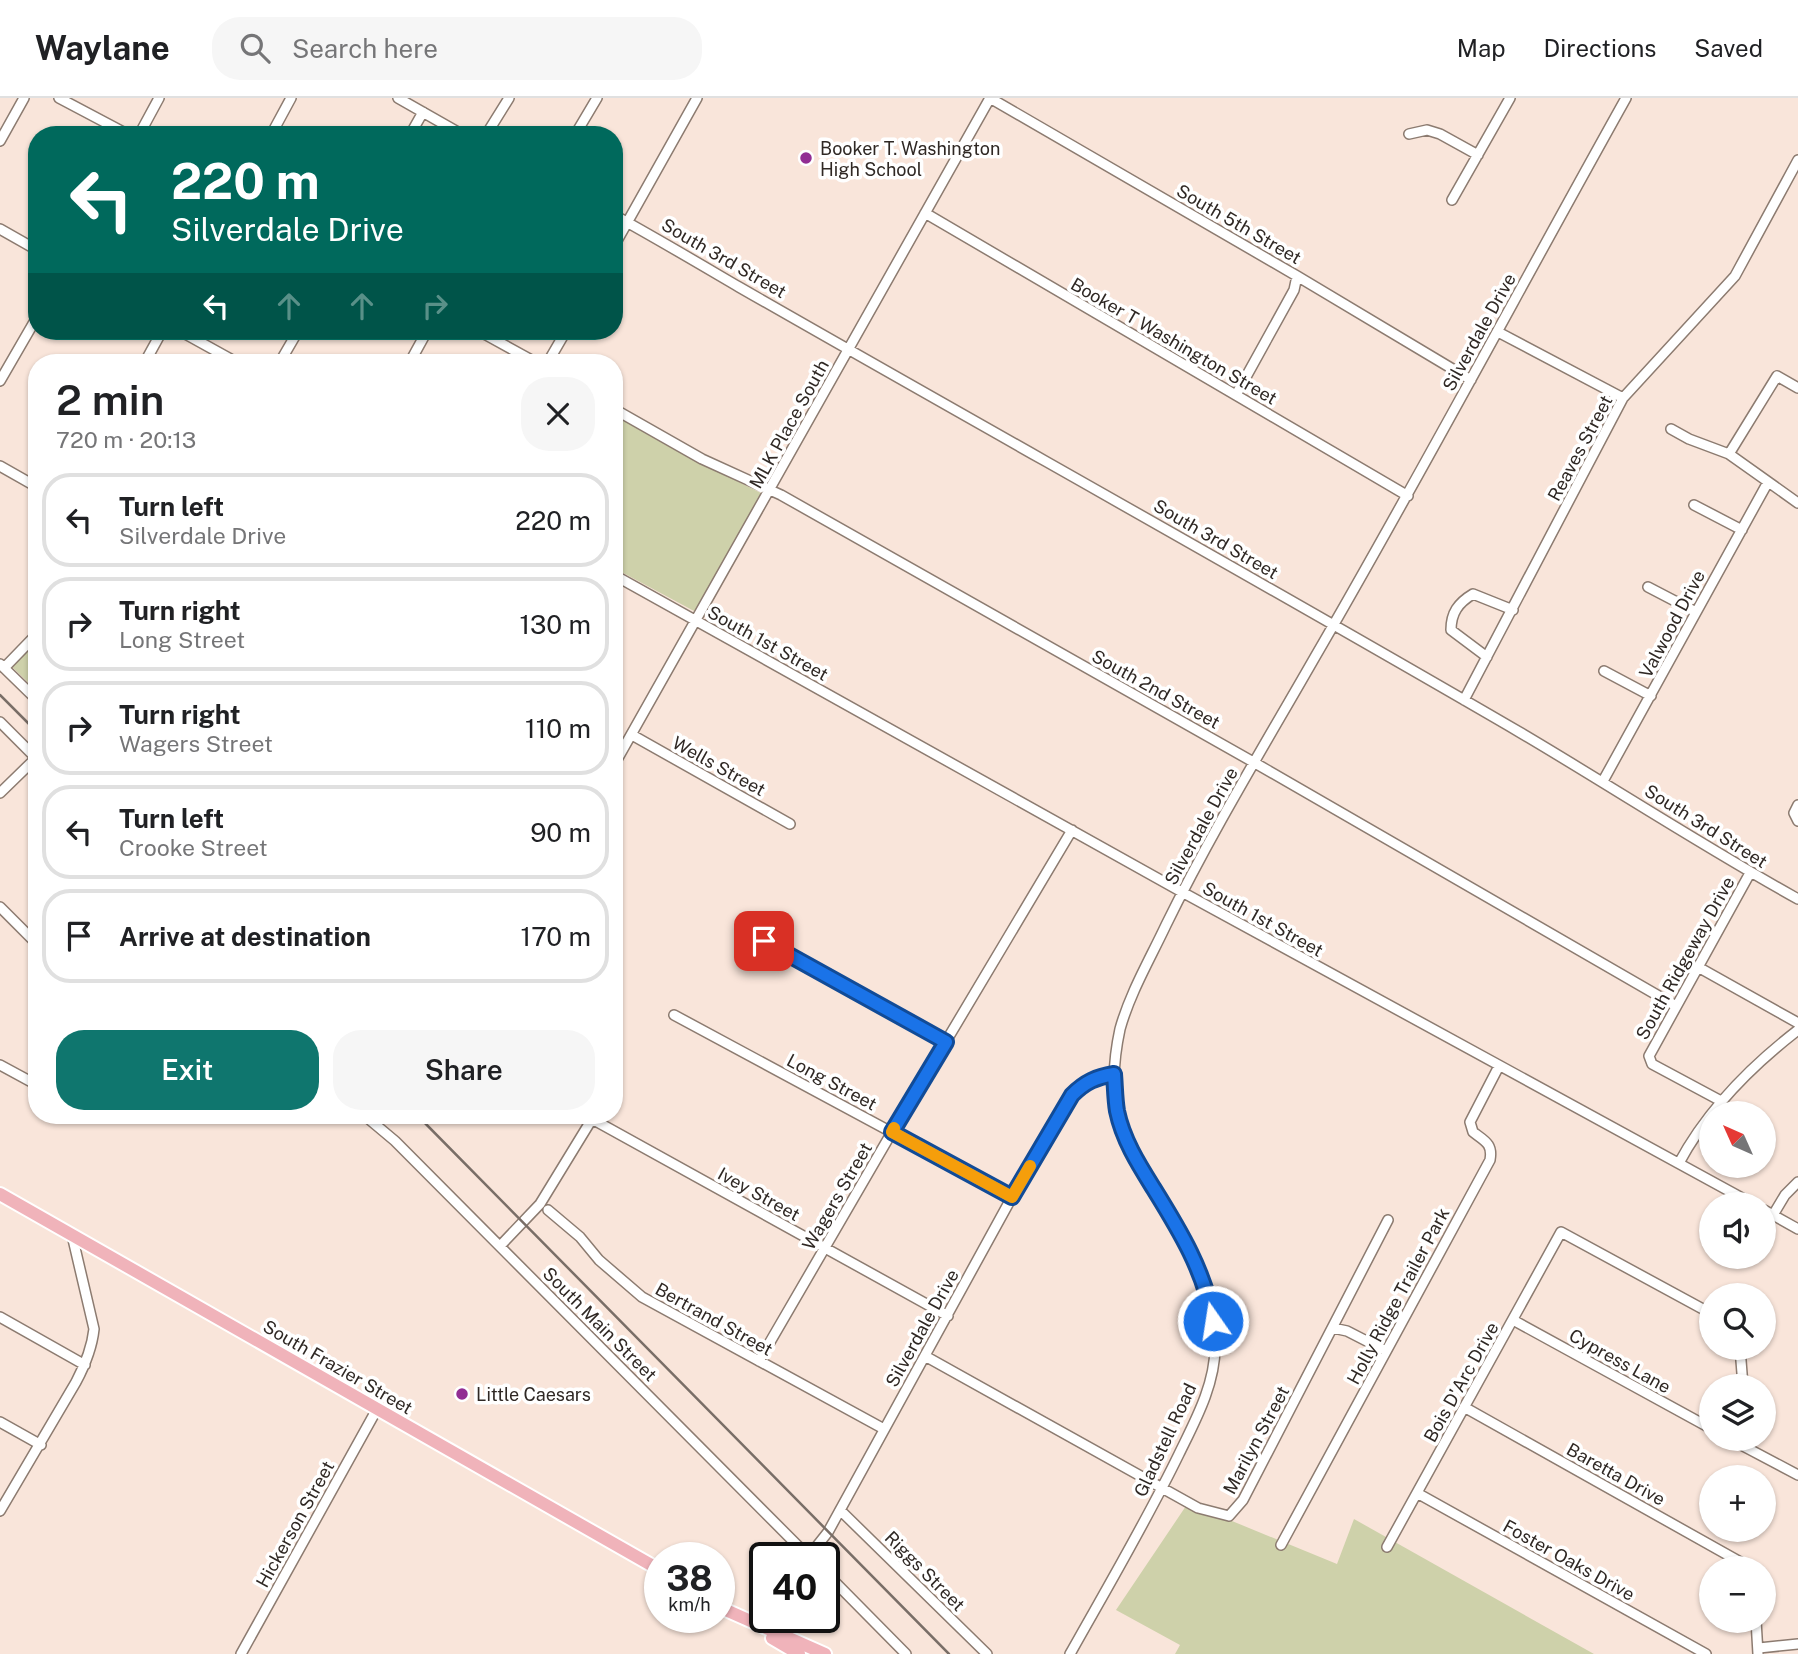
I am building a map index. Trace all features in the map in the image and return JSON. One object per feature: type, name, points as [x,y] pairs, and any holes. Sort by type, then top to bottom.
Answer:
[{"type":"main road","name":"South Frazier Street","points":[[0,1194],[644,1561]]},
{"type":"main road","points":[[735,1613],[825,1654]]},
{"type":"main road","points":[[735,1615],[799,1654]]},
{"type":"street","points":[[0,141],[24,98]]},
{"type":"street","points":[[59,98],[112,126]]},
{"type":"street","points":[[144,126],[159,98]]},
{"type":"street","points":[[276,126],[291,98]]},
{"type":"street","points":[[398,98],[413,102],[423,112],[447,126]]},
{"type":"street","points":[[492,126],[509,98]]},
{"type":"street","points":[[580,126],[597,98]]},
{"type":"street","points":[[623,229],[697,98]]},
{"type":"street","name":"MLK Place South","points":[[623,750],[990,98]]},
{"type":"street","name":"South 5th Street","points":[[990,98],[1471,380]]},
{"type":"street","points":[[1452,200],[1510,98]]},
{"type":"street","name":"Silverdale Drive","points":[[821,1542],[1012,1197],[1072,1095],[1095,1077],[1114,1074],[1121,1025],[1132,995],[1182,892],[1408,496],[1626,98]]},
{"type":"street","points":[[415,126],[423,112]]},
{"type":"street","points":[[1409,134],[1427,130],[1434,132],[1478,155]]},
{"type":"street","name":"Reaves Street","points":[[1464,700],[1623,398],[1735,276],[1798,160]]},
{"type":"street","name":"Booker T Washington Street","points":[[925,213],[1408,496]]},
{"type":"street","name":"South 3rd Street","points":[[623,220],[1464,700],[1798,900]]},
{"type":"street","points":[[0,229],[28,245]]},
{"type":"street","points":[[1236,395],[1294,290],[1297,276]]},
{"type":"street","points":[[1498,332],[1623,398]]},
{"type":"street","points":[[0,381],[28,333]]},
{"type":"street","points":[[196,340],[222,354]]},
{"type":"street","points":[[495,340],[521,354]]},
{"type":"street","points":[[1729,454],[1777,376],[1798,388]]},
{"type":"street","name":"South 2nd Street","points":[[623,414],[702,459],[769,490],[1255,762],[1676,1006]]},
{"type":"street","points":[[1671,429],[1729,454],[1798,503]]},
{"type":"street","points":[[0,466],[28,482]]},
{"type":"street","name":"Valwood Drive","points":[[1603,781],[1768,482]]},
{"type":"street","points":[[1694,505],[1742,530]]},
{"type":"street","name":"South 1st Street","points":[[623,580],[1182,892],[1731,1192]]},
{"type":"street","points":[[1648,587],[1696,612]]},
{"type":"street","points":[[1487,657],[1451,630],[1455,609],[1473,594],[1513,610]]},
{"type":"street","points":[[28,642],[2,666],[28,691]]},
{"type":"street","points":[[1604,671],[1651,696]]},
{"type":"street","points":[[0,722],[28,751]]},
{"type":"street","name":"Wells Street","points":[[632,735],[790,824]]},
{"type":"street","points":[[0,793],[28,767]]},
{"type":"street","name":"Wagers Street","points":[[759,1361],[1072,830]]},
{"type":"street","name":"South Ridgeway Drive","points":[[1721,1101],[1652,1063],[1649,1056],[1751,873]]},
{"type":"street","points":[[0,907],[28,935]]},
{"type":"street","points":[[740,927],[946,1042]]},
{"type":"street","points":[[1698,967],[1798,1023]]},
{"type":"street","name":"Long Street","points":[[674,1015],[1012,1197]]},
{"type":"street","points":[[1721,1101],[1759,1062],[1798,1030]]},
{"type":"street","points":[[0,1065],[28,1080]]},
{"type":"street","name":"Holly Ridge Trailer Park","points":[[1281,1545],[1490,1160],[1492,1150],[1488,1143],[1473,1132],[1470,1122],[1499,1066]]},
{"type":"street","name":"Gladstell Road","points":[[1070,1654],[1162,1488],[1198,1414],[1212,1376],[1216,1343],[1210,1299],[1200,1270],[1137,1162],[1125,1134],[1117,1111],[1114,1074]]},
{"type":"street","name":"South Main Street","points":[[375,1124],[395,1141],[795,1542]]},
{"type":"street","name":"Ivey Street","points":[[499,1246],[540,1204],[589,1124]]},
{"type":"street","name":"Ivey Street","points":[[601,1124],[948,1316]]},
{"type":"street","points":[[1679,1163],[1699,1129]]},
{"type":"street","points":[[1776,1205],[1798,1182]]},
{"type":"street","name":"Bertrand Street","points":[[548,1210],[642,1297],[884,1429]]},
{"type":"street","points":[[1776,1217],[1798,1229]]},
{"type":"street","name":"Marilyn Street","points":[[925,1356],[1198,1508],[1228,1516],[1243,1500],[1388,1220]]},
{"type":"street","name":"Bois D'Arc Drive","points":[[1387,1547],[1561,1232],[1699,1307]]},
{"type":"street","points":[[0,1511],[41,1445],[85,1365],[93,1339],[94,1329],[72,1235]]},
{"type":"street","points":[[0,1317],[85,1365]]},
{"type":"street","name":"Cypress Lane","points":[[1513,1320],[1699,1422]]},
{"type":"street","points":[[1333,1328],[1347,1331],[1387,1351]]},
{"type":"street","name":"Baretta Drive","points":[[1464,1407],[1730,1556]]},
{"type":"street","name":"Hickerson Street","points":[[241,1654],[377,1409]]},
{"type":"street","points":[[0,1422],[41,1445]]},
{"type":"street","points":[[1759,1451],[1798,1475]]},
{"type":"street","name":"Foster Oaks Drive","points":[[1417,1493],[1706,1654]]},
{"type":"street","name":"Riggs Street","points":[[840,1510],[986,1654]]},
{"type":"street","points":[[840,1588],[906,1654]]},
{"type":"street","points":[[1757,1633],[1759,1651],[1798,1644]]},
{"type":"green space","points":[[623,419],[693,459],[761,493],[694,611],[623,573]]},
{"type":"green space","points":[[28,650],[28,682],[11,666]]},
{"type":"green space","points":[[1188,1503],[1337,1564],[1354,1519],[1594,1654],[1175,1654],[1180,1645],[1116,1610]]},
{"type":"railway","points":[[0,695],[28,723]]},
{"type":"railway","points":[[426,1124],[949,1654]]},
{"type":"slow traffic","points":[[894,1128],[892,1132],[1012,1197],[1030,1166]]},
{"type":"place","name":"Booker T. Washington High School","points":[[806,158]]},
{"type":"place","name":"Little Caesars","points":[[462,1394]]},
{"type":"route","points":[[764,941],[946,1042],[892,1132],[1012,1197],[1072,1095],[1095,1077],[1114,1074],[1117,1111],[1125,1134],[1137,1162],[1200,1270],[1210,1299],[1213,1321]]}]
